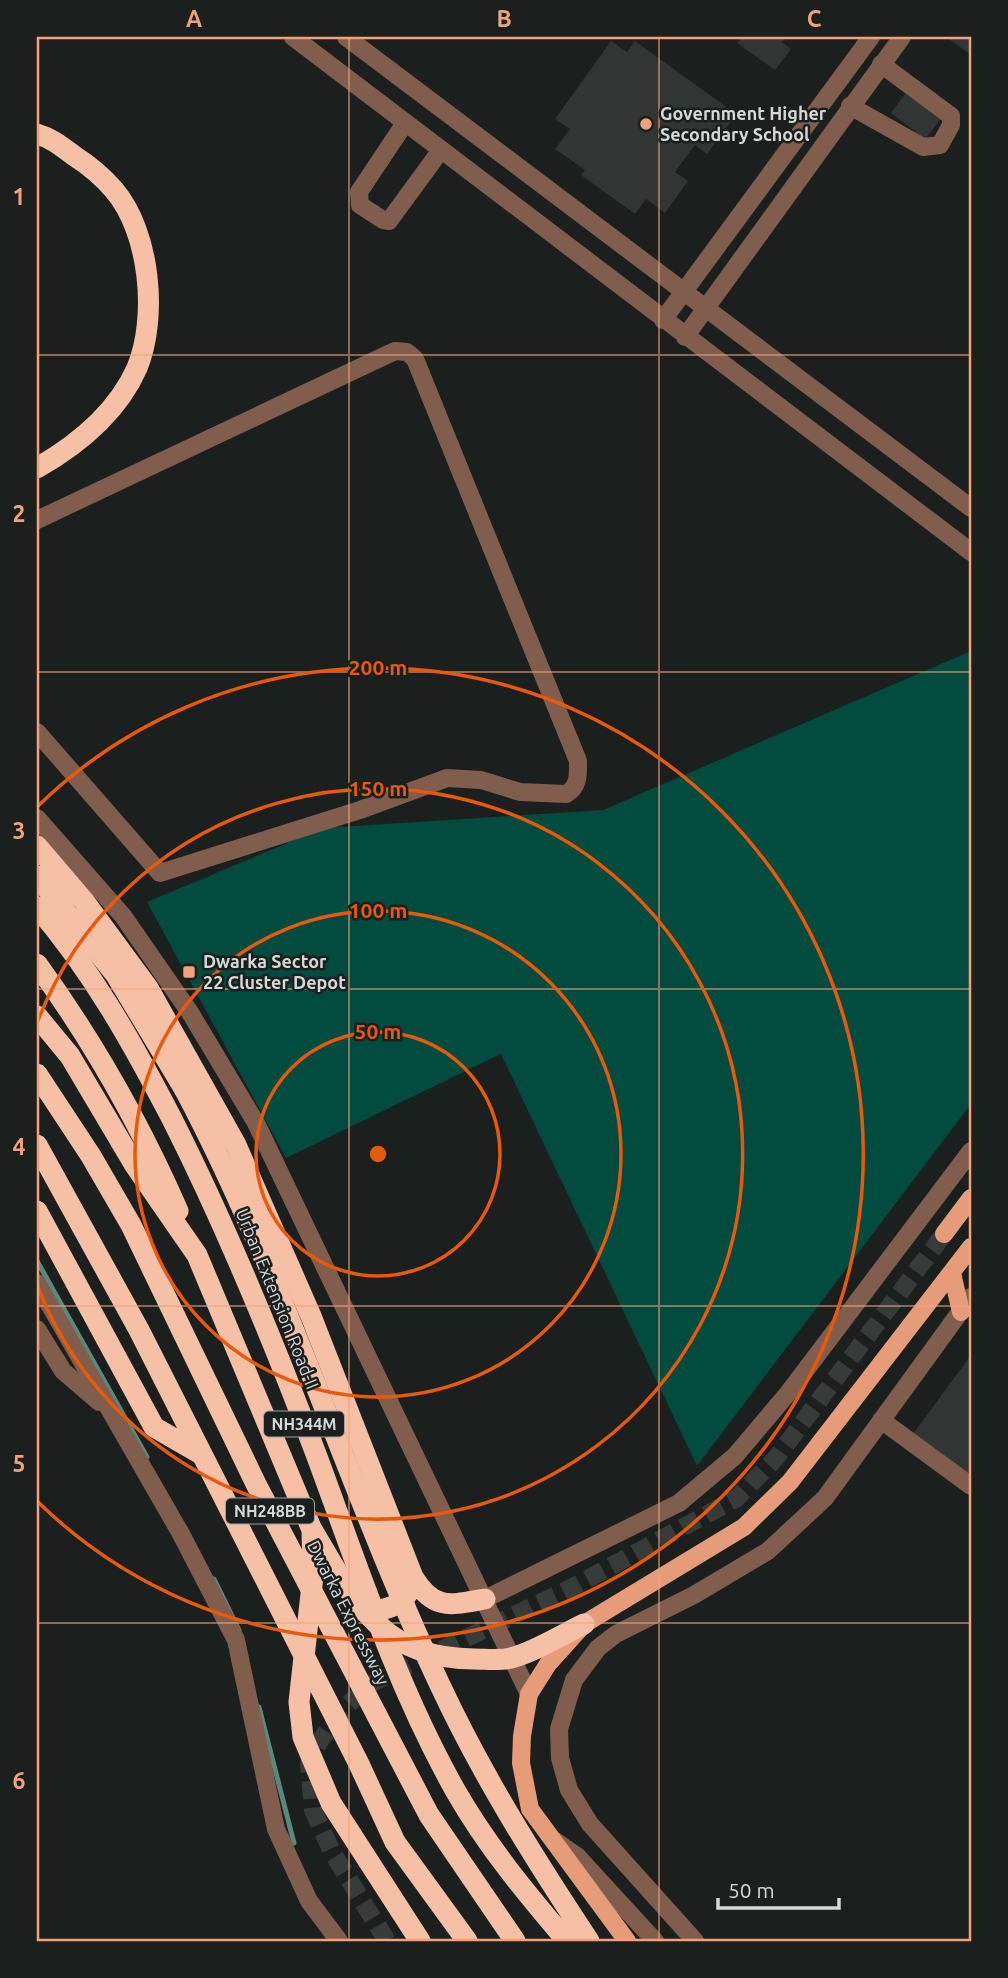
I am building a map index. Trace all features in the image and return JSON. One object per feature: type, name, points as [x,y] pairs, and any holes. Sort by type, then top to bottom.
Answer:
[{"type":"highway","points":[[37,134],[48,137],[83,161],[115,191],[135,228],[148,278],[149,322],[137,367],[104,418],[81,440],[37,468]]},
{"type":"highway","points":[[37,846],[84,901],[148,988],[211,1098],[260,1196],[352,1418],[413,1577],[423,1593],[447,1606],[485,1599]]},
{"type":"highway","points":[[37,876],[116,975],[185,1090],[228,1170],[439,1684],[486,1777],[589,1941]]},
{"type":"highway","name":"Urban Extension Road-II","points":[[37,907],[114,1008],[202,1177],[244,1272],[370,1612],[455,1790],[505,1868],[567,1941]]},
{"type":"highway","points":[[37,965],[89,1041],[150,1147],[312,1530],[355,1603],[370,1612],[391,1636],[422,1653],[447,1659],[510,1659],[584,1624]]},
{"type":"highway","points":[[37,1016],[70,1056],[134,1164],[197,1255]]},
{"type":"highway","name":"Dwarka Expressway","points":[[37,1074],[91,1156],[131,1225],[256,1485],[429,1815],[515,1941]]},
{"type":"highway","name":"NH248BB","points":[[37,1146],[101,1258],[359,1764],[395,1842],[467,1941]]},
{"type":"highway","points":[[37,1211],[154,1427],[199,1454]]},
{"type":"highway","points":[[312,1530],[313,1576],[299,1702],[303,1737],[331,1802],[420,1941]]},
{"type":"highway","points":[[370,1612],[388,1609],[403,1600],[413,1577]]},
{"type":"main road","points":[[944,1234],[971,1198]]},
{"type":"main road","points":[[627,1941],[530,1809],[521,1763],[522,1736],[529,1694],[548,1664],[584,1624],[744,1527],[790,1482],[971,1247]]},
{"type":"main road","points":[[952,1273],[966,1305]]},
{"type":"street","points":[[293,37],[971,552]]},
{"type":"street","points":[[346,37],[971,508]]},
{"type":"street","points":[[663,320],[871,37]]},
{"type":"street","points":[[685,337],[902,37]]},
{"type":"street","points":[[850,106],[923,147],[940,145],[951,125],[951,116],[881,64]]},
{"type":"street","points":[[405,123],[359,192],[360,205],[389,221],[441,150]]},
{"type":"street","points":[[37,520],[395,351],[407,352],[415,359],[578,761],[578,776],[575,787],[566,794],[520,792],[481,780],[447,778],[360,810],[160,873],[37,732]]},
{"type":"street","points":[[37,818],[123,916],[191,1014],[256,1123],[529,1694]]},
{"type":"street","points":[[485,1599],[679,1503],[735,1457],[789,1391],[971,1152]]},
{"type":"street","points":[[37,1283],[181,1534],[236,1640],[276,1829],[309,1901],[339,1941]]},
{"type":"street","points":[[695,1941],[590,1824],[569,1790],[560,1758],[559,1729],[574,1680],[598,1647],[616,1634],[694,1595],[768,1551],[825,1498],[966,1305]]},
{"type":"street","points":[[37,1329],[63,1371],[110,1411]]},
{"type":"street","points":[[881,1420],[971,1486]]},
{"type":"street","points":[[552,1839],[578,1857],[655,1941]]},
{"type":"green space","points":[[971,651],[971,1104],[697,1466],[501,1054],[286,1158],[147,902],[323,828],[603,810]]},
{"type":"building","points":[[742,37],[786,37],[782,42],[791,49],[775,70],[737,43]]},
{"type":"building","points":[[946,37],[971,37],[971,55]]},
{"type":"building","name":"Government Higher Secondary School","points":[[611,41],[627,52],[635,41],[736,114],[707,154],[695,145],[675,172],[688,181],[665,213],[646,199],[635,214],[581,175],[585,170],[555,149],[570,129],[555,119]]},
{"type":"building","points":[[906,93],[941,119],[925,139],[891,113]]},
{"type":"building","points":[[971,1355],[971,1483],[910,1438]]},
{"type":"waterway","points":[[37,1261],[147,1457]]},
{"type":"waterway","points":[[214,1579],[239,1630]]},
{"type":"waterway","points":[[259,1707],[294,1843]]},
{"type":"tunnel","points":[[387,1941],[332,1852],[313,1810],[309,1764],[319,1742],[342,1710],[370,1684],[569,1589],[737,1498],[776,1458],[944,1234]]},
{"type":"place","name":"Government Higher Secondary School","points":[[646,124]]},
{"type":"place","name":"Dwarka Sector 22 Cluster Depot","points":[[189,972]]}]
